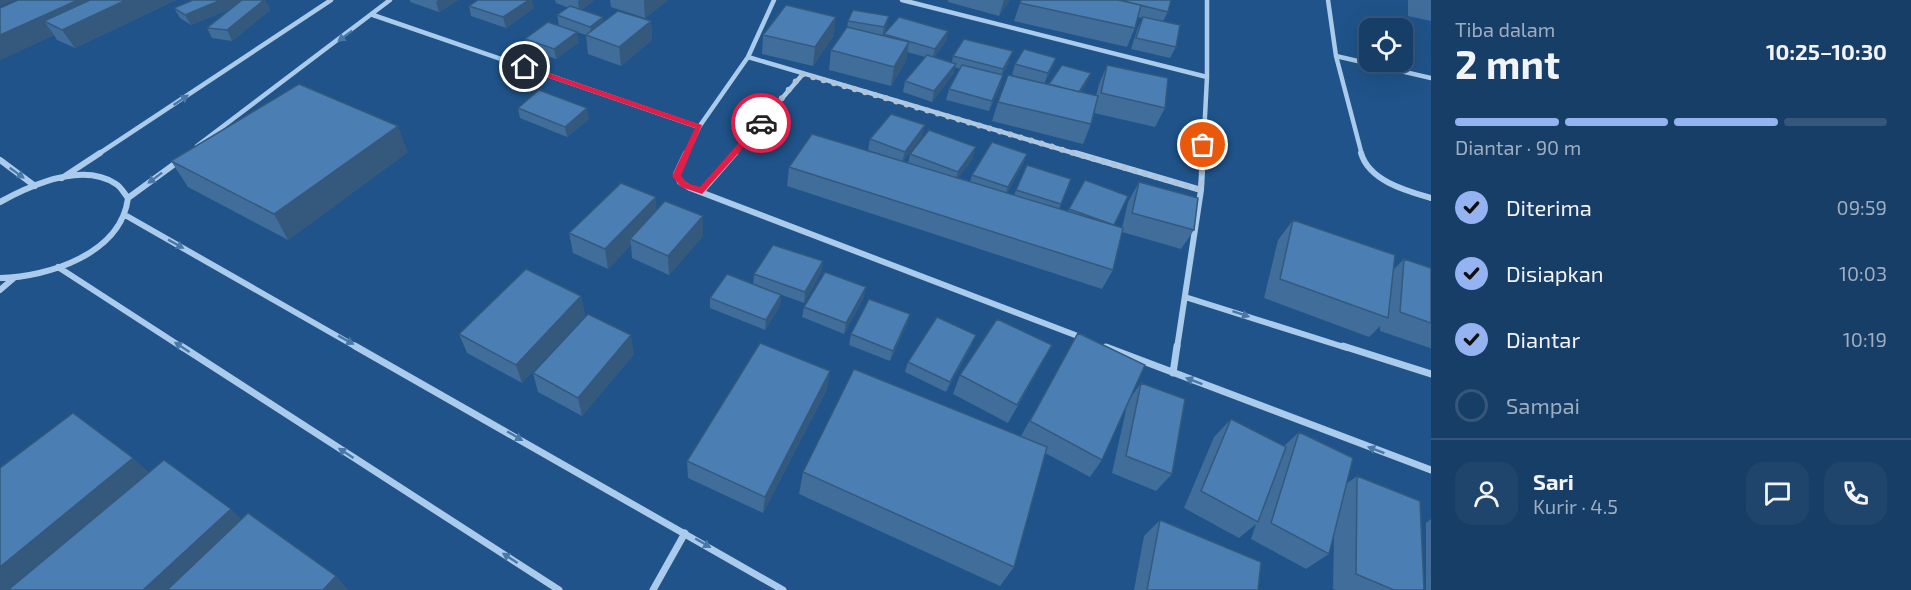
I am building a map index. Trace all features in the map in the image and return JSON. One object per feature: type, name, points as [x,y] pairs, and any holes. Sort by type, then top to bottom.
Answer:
[{"type":"street","points":[[62,178],[331,0]]},
{"type":"street","points":[[194,149],[390,0]]},
{"type":"street","points":[[766,0],[774,1],[748,57],[699,127],[676,176],[684,185],[1085,339]]},
{"type":"street","points":[[902,0],[1207,78]]},
{"type":"street","points":[[1173,373],[1201,190],[1207,78],[1207,0]]},
{"type":"street","points":[[1328,0],[1336,56],[1363,160],[1371,171],[1399,189],[1431,198]]},
{"type":"street","points":[[373,15],[699,127]]},
{"type":"street","points":[[1336,56],[1431,78]]},
{"type":"street","points":[[748,57],[1201,190]]},
{"type":"street","points":[[702,191],[802,74]]},
{"type":"street","points":[[128,198],[184,156]]},
{"type":"street","points":[[0,160],[34,186]]},
{"type":"street","points":[[0,202],[34,186],[62,178],[90,176],[111,181],[125,191],[128,198],[125,215],[111,234],[96,246],[58,267],[15,278],[0,278]]},
{"type":"street","points":[[125,215],[783,590]]},
{"type":"street","points":[[58,267],[559,590]]},
{"type":"street","points":[[0,290],[15,278]]},
{"type":"street","points":[[1185,297],[1431,374]]},
{"type":"street","points":[[1096,343],[1431,470]]},
{"type":"street","points":[[652,590],[685,533]]},
{"type":"building","points":[[18,0],[78,0],[0,35],[0,8]]},
{"type":"building","points":[[90,0],[126,0],[62,30],[44,21]]},
{"type":"building","points":[[193,0],[221,0],[185,15],[174,8]]},
{"type":"building","points":[[242,0],[264,0],[227,30],[207,28]]},
{"type":"building","points":[[478,0],[529,0],[503,17],[469,6]]},
{"type":"building","points":[[1021,0],[1118,0],[1141,5],[1135,28],[1020,3]]},
{"type":"building","points":[[1120,0],[1171,0],[1168,12]]},
{"type":"building","points":[[786,5],[836,17],[815,47],[763,35]]},
{"type":"building","points":[[570,6],[603,17],[590,27],[557,15]]},
{"type":"building","points":[[853,10],[889,16],[884,27],[848,21]]},
{"type":"building","points":[[618,11],[651,21],[619,47],[586,35]]},
{"type":"building","points":[[899,17],[948,31],[935,49],[884,34]]},
{"type":"building","points":[[1143,17],[1180,25],[1176,47],[1136,38]]},
{"type":"building","points":[[548,22],[577,32],[554,49],[525,39]]},
{"type":"building","points":[[847,27],[909,42],[894,67],[831,50]]},
{"type":"building","points":[[964,39],[1013,51],[1003,69],[953,56]]},
{"type":"building","points":[[1024,49],[1056,58],[1048,73],[1015,64]]},
{"type":"building","points":[[927,55],[956,64],[934,91],[905,81]]},
{"type":"building","points":[[962,65],[1003,75],[992,101],[949,89]]},
{"type":"building","points":[[1062,65],[1091,73],[1079,92],[1049,84]]},
{"type":"building","points":[[1107,65],[1168,78],[1165,108],[1101,93]]},
{"type":"building","points":[[1008,75],[1098,96],[1091,124],[998,102]]},
{"type":"building","points":[[299,84],[398,126],[274,214],[171,161]]},
{"type":"building","points":[[539,90],[587,108],[565,127],[518,108]]},
{"type":"building","points":[[891,114],[925,125],[905,152],[870,139]]},
{"type":"building","points":[[929,130],[976,147],[958,172],[910,154]]},
{"type":"building","points":[[812,134],[1123,228],[1113,270],[789,167]]},
{"type":"building","points":[[992,142],[1027,154],[1008,187],[972,175]]},
{"type":"building","points":[[1027,165],[1071,179],[1061,204],[1016,190]]},
{"type":"building","points":[[1085,180],[1128,196],[1114,225],[1069,209]]},
{"type":"building","points":[[1139,182],[1198,198],[1194,230],[1132,213]]},
{"type":"building","points":[[621,183],[656,197],[605,249],[569,233]]},
{"type":"building","points":[[665,201],[703,216],[668,256],[630,239]]},
{"type":"building","points":[[1293,220],[1395,255],[1388,318],[1280,279]]},
{"type":"building","points":[[773,245],[823,261],[805,292],[754,274]]},
{"type":"building","points":[[1404,259],[1431,268],[1431,323],[1400,312]]},
{"type":"building","points":[[526,269],[581,296],[516,365],[459,334]]},
{"type":"building","points":[[825,272],[866,287],[846,323],[804,307]]},
{"type":"building","points":[[727,274],[781,295],[766,320],[710,298]]},
{"type":"building","points":[[869,299],[910,314],[893,351],[851,334]]},
{"type":"building","points":[[588,314],[631,335],[578,398],[533,373]]},
{"type":"building","points":[[937,317],[976,335],[950,382],[908,362]]},
{"type":"building","points":[[997,319],[1052,345],[1017,405],[960,375]]},
{"type":"building","points":[[1078,333],[1145,365],[1102,460],[1030,421]]},
{"type":"building","points":[[760,343],[830,371],[765,497],[687,461]]},
{"type":"building","points":[[854,369],[1047,447],[1014,567],[803,472]]},
{"type":"building","points":[[1141,383],[1185,399],[1172,474],[1126,456]]},
{"type":"building","points":[[73,413],[133,458],[0,567],[0,468]]},
{"type":"building","points":[[1231,419],[1286,447],[1258,522],[1201,491]]},
{"type":"building","points":[[1299,432],[1353,458],[1329,554],[1271,523]]},
{"type":"building","points":[[164,460],[231,509],[143,590],[8,590]]},
{"type":"building","points":[[1357,476],[1420,501],[1424,590],[1394,590],[1356,574]]},
{"type":"building","points":[[248,513],[336,576],[323,590],[167,590]]},
{"type":"building","points":[[1160,520],[1261,562],[1258,590],[1147,590]]},
{"type":"way so far","points":[[761,123],[802,74],[1201,190],[1203,145]]},
{"type":"route","points":[[525,67],[699,127],[676,176],[684,185],[702,191],[761,123]]}]
